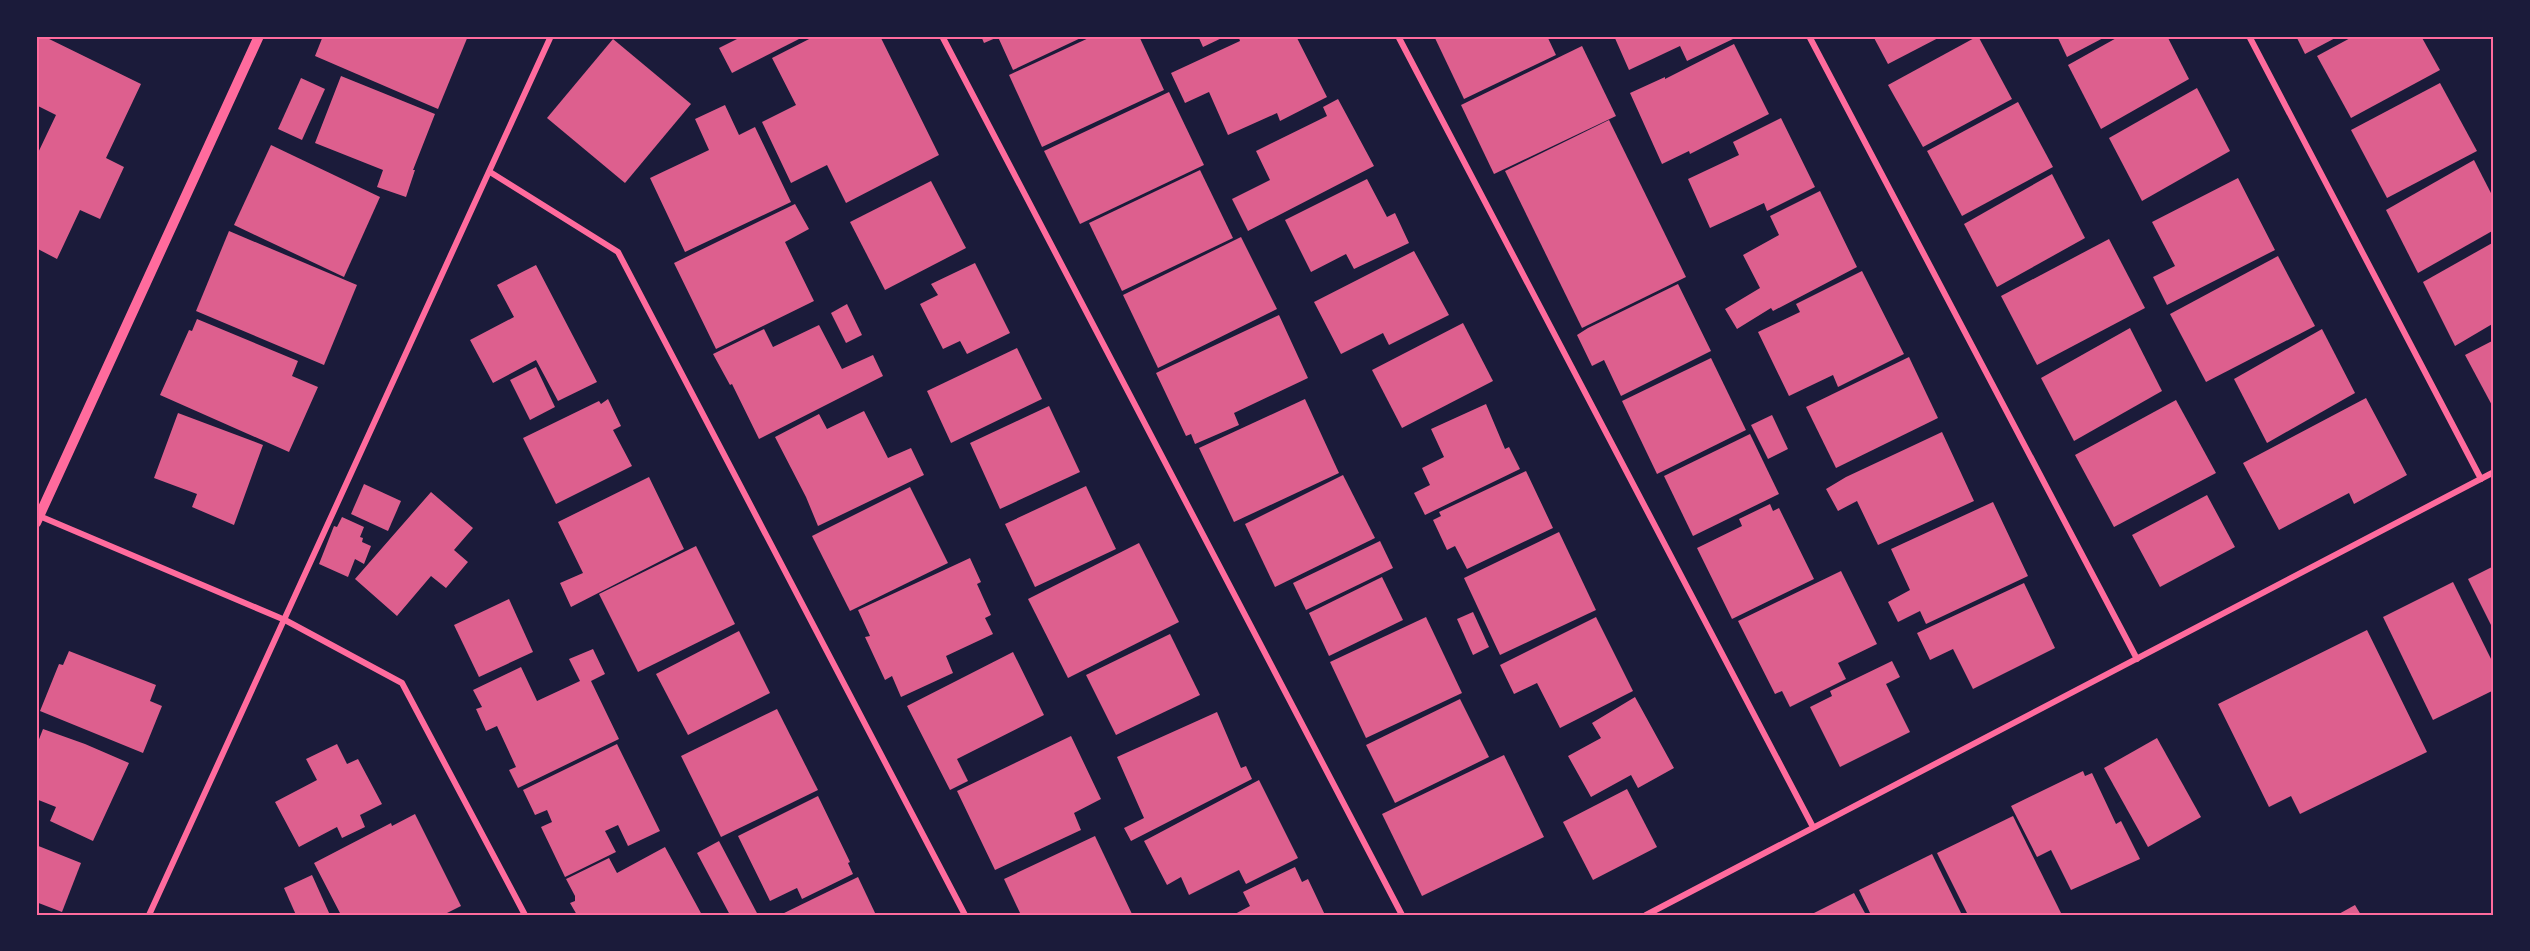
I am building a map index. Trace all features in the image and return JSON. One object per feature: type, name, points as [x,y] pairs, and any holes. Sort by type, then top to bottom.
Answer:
[{"type":"street","points":[[259,36],[37,518],[285,620],[402,683],[525,915]]},
{"type":"street","points":[[149,915],[551,36]]},
{"type":"street","points":[[942,36],[1402,915]]},
{"type":"street","points":[[1398,36],[1813,827]]},
{"type":"street","points":[[1809,36],[2137,659]]},
{"type":"street","points":[[2249,36],[2481,479]]},
{"type":"street","points":[[490,172],[618,252],[965,915]]},
{"type":"street","points":[[1646,915],[2494,472]]},
{"type":"building","points":[[36,36],[43,36],[141,84],[106,158],[124,167],[100,219],[80,210],[57,259],[36,248],[36,157],[56,115],[36,105]]},
{"type":"building","points":[[323,36],[468,36],[438,109],[315,56]]},
{"type":"building","points":[[743,36],[805,36],[732,73],[719,48]]},
{"type":"building","points":[[815,36],[880,36],[939,155],[846,203],[827,165],[791,183],[762,122],[796,105],[772,58]]},
{"type":"building","points":[[981,36],[1085,36],[1013,70],[998,37],[984,43]]},
{"type":"building","points":[[1093,36],[1139,36],[1164,90],[1042,147],[1009,75]]},
{"type":"building","points":[[1198,36],[1226,36],[1203,47]]},
{"type":"building","points":[[1243,36],[1296,36],[1327,97],[1280,121],[1277,113],[1228,135],[1209,92],[1185,103],[1171,73],[1240,41],[1239,38]]},
{"type":"building","points":[[1434,36],[1547,36],[1556,55],[1464,99]]},
{"type":"building","points":[[1614,36],[1731,36],[1733,39],[1687,61],[1680,46],[1629,70]]},
{"type":"building","points":[[1873,36],[1942,36],[1888,64]]},
{"type":"building","points":[[1978,36],[2012,99],[1923,147],[1888,85]]},
{"type":"building","points":[[2057,36],[2107,36],[2067,57]]},
{"type":"building","points":[[2120,36],[2167,36],[2189,79],[2101,129],[2068,65]]},
{"type":"building","points":[[2296,36],[2339,36],[2305,54]]},
{"type":"building","points":[[2354,36],[2421,36],[2440,70],[2351,118],[2317,56]]},
{"type":"building","points":[[613,39],[691,104],[625,183],[547,118]]},
{"type":"building","points":[[1734,44],[1769,114],[1690,154],[1689,151],[1662,164],[1630,93],[1665,77],[1665,79]]},
{"type":"building","points":[[1582,46],[1616,116],[1494,174],[1461,105]]},
{"type":"building","points":[[341,76],[435,114],[413,170],[415,170],[406,197],[377,187],[383,170],[315,143]]},
{"type":"building","points":[[301,78],[325,89],[302,140],[278,129]]},
{"type":"building","points":[[2440,83],[2477,151],[2387,198],[2351,130]]},
{"type":"building","points":[[2197,88],[2230,151],[2142,201],[2109,138]]},
{"type":"building","points":[[1169,92],[1204,165],[1080,224],[1044,151]]},
{"type":"building","points":[[1338,99],[1374,166],[1248,231],[1232,199],[1270,180],[1256,151],[1327,116],[1323,107]]},
{"type":"building","points":[[2018,102],[2053,167],[1962,216],[1927,151]]},
{"type":"building","points":[[725,105],[739,135],[755,127],[791,202],[685,252],[650,178],[709,150],[695,119]]},
{"type":"building","points":[[1781,118],[1815,187],[1767,211],[1764,203],[1710,228],[1688,179],[1739,155],[1733,142]]},
{"type":"building","points":[[1609,120],[1686,277],[1582,328],[1505,171]]},
{"type":"building","points":[[271,145],[380,197],[344,277],[234,225]]},
{"type":"building","points":[[2474,160],[2494,199],[2494,230],[2418,273],[2386,210]]},
{"type":"building","points":[[1200,170],[1233,238],[1122,291],[1089,223]]},
{"type":"building","points":[[2052,174],[2085,238],[1997,287],[1964,224]]},
{"type":"building","points":[[2238,178],[2275,250],[2167,305],[2153,277],[2175,266],[2152,222]]},
{"type":"building","points":[[1367,179],[1387,217],[1395,213],[1409,243],[1354,269],[1346,254],[1311,272],[1285,220]]},
{"type":"building","points":[[931,181],[966,248],[885,290],[850,222]]},
{"type":"building","points":[[1820,191],[1857,267],[1773,311],[1771,308],[1737,329],[1725,309],[1760,288],[1743,255],[1779,235],[1770,216]]},
{"type":"building","points":[[795,204],[809,229],[785,242],[814,301],[716,349],[674,263]]},
{"type":"building","points":[[229,231],[357,285],[324,365],[196,311]]},
{"type":"building","points":[[1241,237],[1277,309],[1158,368],[1123,295]]},
{"type":"building","points":[[2109,239],[2145,308],[2037,365],[2001,296]]},
{"type":"building","points":[[2494,242],[2494,323],[2455,346],[2423,282]]},
{"type":"building","points":[[1414,251],[1449,315],[1389,345],[1383,333],[1341,354],[1314,302]]},
{"type":"building","points":[[2278,256],[2315,326],[2206,382],[2170,314]]},
{"type":"building","points":[[975,263],[1010,333],[967,354],[960,341],[943,349],[920,304],[938,295],[931,284]]},
{"type":"building","points":[[536,265],[597,382],[558,401],[536,360],[493,383],[470,340],[514,317],[497,285]]},
{"type":"building","points":[[1862,271],[1904,354],[1838,387],[1833,375],[1789,396],[1758,332],[1800,312],[1796,304]]},
{"type":"building","points":[[1678,284],[1711,351],[1621,396],[1604,360],[1592,366],[1577,335]]},
{"type":"building","points":[[847,304],[862,335],[846,343],[831,313]]},
{"type":"building","points":[[1279,315],[1308,378],[1234,413],[1239,425],[1195,444],[1191,434],[1186,436],[1156,373]]},
{"type":"building","points":[[197,319],[298,361],[292,376],[318,387],[289,452],[160,395],[189,330],[192,331]]},
{"type":"building","points":[[1463,323],[1493,381],[1402,428],[1372,370]]},
{"type":"building","points":[[819,325],[842,369],[873,355],[883,376],[759,439],[732,384],[730,385],[713,354],[764,329],[773,347]]},
{"type":"building","points":[[2130,328],[2162,391],[2074,441],[2041,378]]},
{"type":"building","points":[[2322,329],[2355,393],[2267,443],[2234,379]]},
{"type":"building","points":[[2494,340],[2494,409],[2465,355]]},
{"type":"building","points":[[1017,348],[1042,399],[951,443],[927,391]]},
{"type":"building","points":[[1909,357],[1938,418],[1836,468],[1806,407]]},
{"type":"building","points":[[1711,358],[1746,430],[1657,474],[1622,401]]},
{"type":"building","points":[[536,367],[555,407],[530,420],[510,380]]},
{"type":"building","points":[[2366,398],[2407,475],[2354,504],[2349,493],[2279,530],[2243,463]]},
{"type":"building","points":[[608,399],[621,426],[613,430],[632,466],[556,504],[523,438],[599,401],[601,404]]},
{"type":"building","points":[[1305,399],[1339,473],[1234,522],[1199,448]]},
{"type":"building","points":[[2176,400],[2216,473],[2114,527],[2075,455]]},
{"type":"building","points":[[1486,404],[1505,449],[1509,447],[1520,469],[1425,515],[1414,493],[1430,485],[1422,468],[1444,457],[1431,429]]},
{"type":"building","points":[[1049,406],[1080,472],[1000,509],[970,443]]},
{"type":"building","points":[[864,411],[888,458],[911,448],[924,475],[818,526],[806,497],[775,437],[819,414],[827,429]]},
{"type":"building","points":[[178,413],[263,445],[234,525],[192,507],[197,494],[154,478]]},
{"type":"building","points":[[1772,415],[1788,449],[1768,459],[1751,425]]},
{"type":"building","points":[[1942,432],[1974,501],[1878,545],[1857,501],[1838,511],[1826,489],[1846,477]]},
{"type":"building","points":[[1750,434],[1779,494],[1693,536],[1664,476]]},
{"type":"building","points":[[1526,471],[1553,528],[1467,569],[1455,546],[1447,550],[1433,520],[1441,516],[1439,512]]},
{"type":"building","points":[[1343,475],[1375,538],[1275,587],[1245,524]]},
{"type":"building","points":[[649,477],[684,549],[571,607],[560,583],[583,573],[558,522]]},
{"type":"building","points":[[364,484],[401,501],[388,531],[351,514]]},
{"type":"building","points":[[1086,486],[1116,549],[1035,587],[1005,524]]},
{"type":"building","points":[[910,487],[948,563],[850,611],[812,536]]},
{"type":"building","points":[[431,492],[473,528],[454,550],[468,562],[446,588],[431,576],[397,616],[355,579]]},
{"type":"building","points":[[2207,495],[2235,547],[2160,587],[2132,535]]},
{"type":"building","points":[[1993,502],[2028,576],[1926,624],[1920,611],[1898,622],[1888,602],[1910,590],[1891,549]]},
{"type":"building","points":[[1770,504],[1773,511],[1779,508],[1814,579],[1732,619],[1697,548],[1742,526],[1739,519]]},
{"type":"building","points":[[342,517],[364,527],[360,537],[363,538],[362,542],[371,546],[364,564],[355,559],[348,577],[319,564],[334,526],[337,527]]},
{"type":"building","points":[[1559,532],[1596,610],[1500,655],[1464,578]]},
{"type":"building","points":[[1380,541],[1393,568],[1306,610],[1293,583]]},
{"type":"building","points":[[1139,543],[1179,622],[1068,678],[1028,599]]},
{"type":"building","points":[[696,546],[735,624],[638,672],[599,594]]},
{"type":"building","points":[[970,558],[981,582],[977,584],[991,615],[985,618],[993,634],[946,656],[953,673],[901,697],[892,676],[885,680],[865,637],[870,636],[858,610]]},
{"type":"building","points":[[2494,566],[2494,631],[2468,579]]},
{"type":"building","points":[[1841,571],[1877,644],[1838,663],[1846,679],[1790,707],[1782,691],[1775,694],[1738,621]]},
{"type":"building","points":[[1382,577],[1403,620],[1329,656],[1309,613]]},
{"type":"building","points":[[2453,582],[2494,665],[2494,690],[2433,720],[2383,617]]},
{"type":"building","points":[[2024,583],[2055,648],[1973,689],[1953,649],[1930,660],[1917,633]]},
{"type":"building","points":[[509,599],[533,652],[479,677],[454,625]]},
{"type":"building","points":[[1473,612],[1489,647],[1473,655],[1457,619]]},
{"type":"building","points":[[1426,617],[1462,693],[1366,738],[1330,662]]},
{"type":"building","points":[[1596,617],[1633,691],[1560,728],[1537,683],[1514,694],[1500,665]]},
{"type":"building","points":[[2367,630],[2427,752],[2300,814],[2291,796],[2269,807],[2218,704]]},
{"type":"building","points":[[739,631],[770,693],[688,735],[656,674]]},
{"type":"building","points":[[1170,634],[1200,695],[1116,735],[1086,675]]},
{"type":"building","points":[[593,649],[605,674],[591,681],[619,739],[518,788],[509,770],[516,767],[497,726],[486,731],[476,709],[482,707],[473,690],[521,667],[537,701],[580,681],[569,659]]},
{"type":"building","points":[[69,651],[156,685],[150,701],[162,706],[143,753],[40,711],[59,664],[63,665]]},
{"type":"building","points":[[1013,652],[1044,715],[957,759],[968,781],[950,790],[907,706]]},
{"type":"building","points":[[1892,661],[1900,677],[1886,684],[1910,732],[1840,767],[1810,707],[1832,696],[1830,691]]},
{"type":"building","points":[[1635,697],[1674,768],[1638,788],[1631,775],[1591,797],[1568,756],[1601,738],[1592,723]]},
{"type":"building","points":[[1460,699],[1489,757],[1395,803],[1366,745]]},
{"type":"building","points":[[777,709],[818,790],[721,837],[681,756]]},
{"type":"building","points":[[1217,712],[1241,768],[1246,766],[1252,779],[1131,841],[1124,828],[1144,818],[1117,757]]},
{"type":"building","points":[[43,729],[129,763],[93,841],[50,821],[56,807],[36,799],[36,747]]},
{"type":"building","points":[[1071,736],[1101,799],[1074,813],[1081,830],[995,870],[957,791]]},
{"type":"building","points":[[2157,738],[2201,817],[2148,847],[2104,768]]},
{"type":"building","points":[[337,744],[347,764],[358,759],[382,804],[360,815],[365,827],[342,838],[337,827],[299,847],[275,802],[317,780],[306,759]]},
{"type":"building","points":[[617,744],[660,831],[628,846],[618,825],[605,831],[616,852],[565,877],[541,827],[552,822],[547,810],[535,815],[523,790]]},
{"type":"building","points":[[1504,755],[1544,837],[1422,896],[1382,814]]},
{"type":"building","points":[[2083,771],[2085,776],[2092,773],[2116,824],[2121,821],[2140,859],[2071,890],[2051,850],[2037,857],[2011,806]]},
{"type":"building","points":[[1259,780],[1298,858],[1246,884],[1239,870],[1189,895],[1181,877],[1167,885],[1144,841]]},
{"type":"building","points":[[1627,789],[1657,847],[1593,880],[1563,822]]},
{"type":"building","points":[[818,796],[850,862],[848,863],[853,874],[802,899],[797,888],[770,901],[738,836]]},
{"type":"building","points":[[415,814],[461,906],[443,915],[341,915],[314,863],[391,823],[392,826]]},
{"type":"building","points":[[2013,816],[2062,915],[1968,915],[1937,853]]},
{"type":"building","points":[[1095,836],[1132,914],[1021,915],[1004,879]]},
{"type":"building","points":[[719,841],[758,915],[730,915],[697,853]]},
{"type":"building","points":[[36,845],[81,863],[62,912],[36,902]]},
{"type":"building","points":[[665,847],[702,915],[577,915],[570,903],[575,901],[575,896],[566,879],[609,858],[617,873]]},
{"type":"building","points":[[1932,854],[1962,915],[1871,915],[1859,890]]},
{"type":"building","points":[[1295,867],[1302,882],[1308,879],[1325,915],[1233,915],[1250,906],[1243,892]]},
{"type":"building","points":[[312,875],[330,915],[296,915],[284,888]]},
{"type":"building","points":[[858,877],[876,915],[780,915]]},
{"type":"building","points":[[1854,893],[1866,915],[1810,915]]},
{"type":"building","points":[[2355,905],[2361,915],[2337,915]]}]
